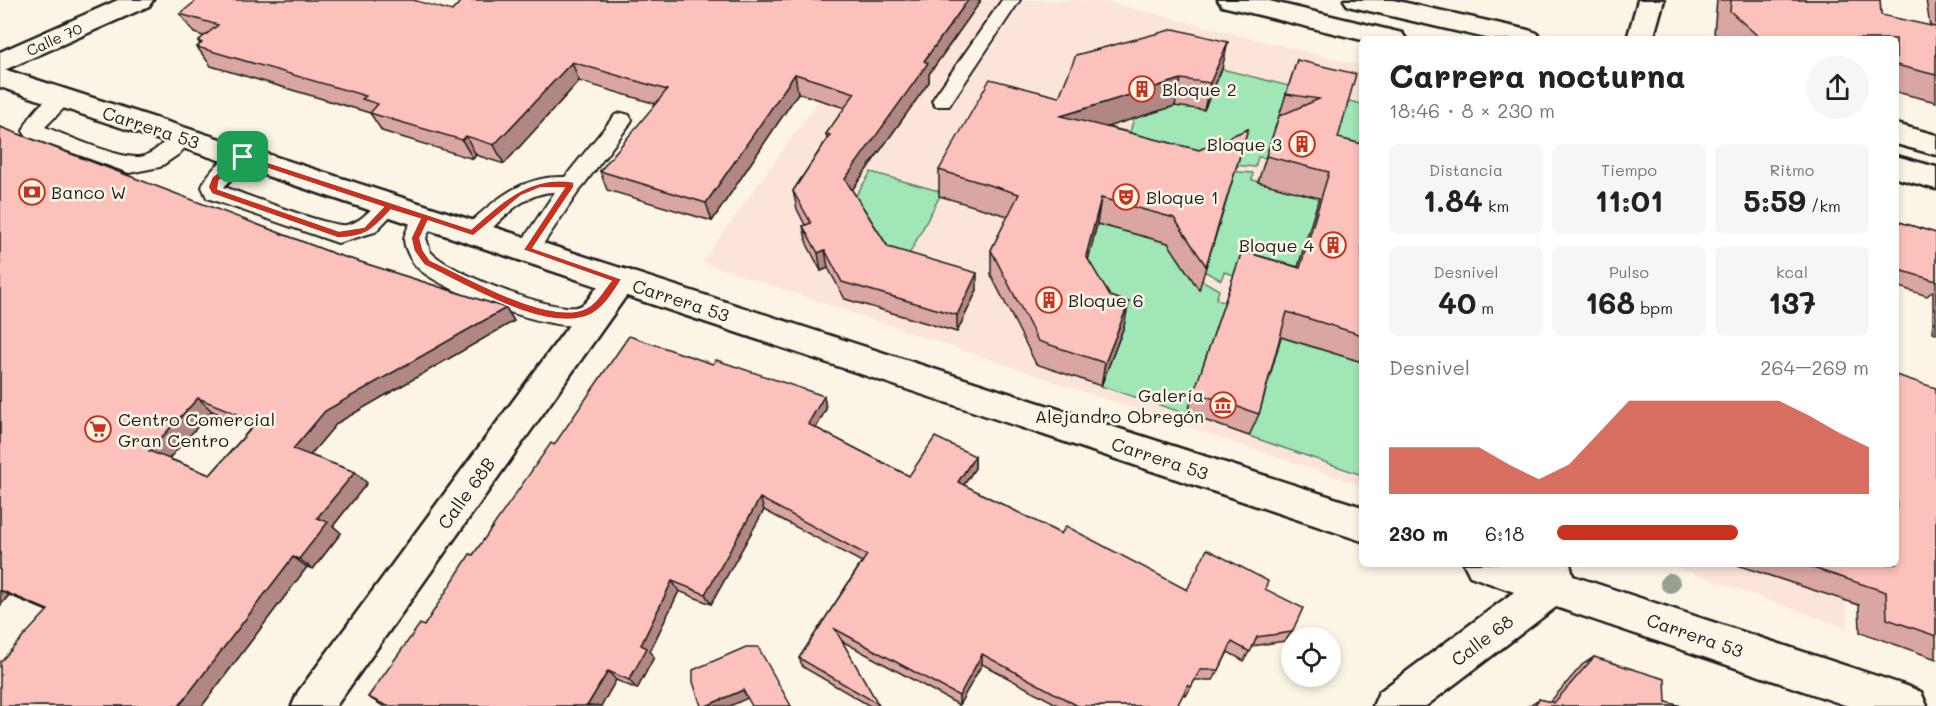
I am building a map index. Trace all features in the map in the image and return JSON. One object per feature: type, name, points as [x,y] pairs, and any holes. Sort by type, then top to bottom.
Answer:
[{"type":"street","name":"Calle 70","points":[[0,63],[140,0]]},
{"type":"street","points":[[1231,0],[1381,36]]},
{"type":"street","points":[[1357,0],[1515,36]]},
{"type":"street","points":[[1641,36],[1652,0]]},
{"type":"street","name":"Carrera 53","points":[[0,77],[1359,523]]},
{"type":"street","points":[[1899,135],[1936,145]]},
{"type":"street","points":[[1899,168],[1936,178]]},
{"type":"street","name":"Calle 68B","points":[[312,706],[619,280]]},
{"type":"street","name":"Carrera 53","points":[[1502,567],[1554,575],[1907,706]]},
{"type":"street","name":"Calle 68","points":[[1393,706],[1554,575]]},
{"type":"lane","points":[[942,101],[1011,0]]},
{"type":"lane","points":[[64,98],[39,119],[33,131],[129,165],[143,166],[158,160],[184,138]]},
{"type":"lane","points":[[527,250],[571,185],[622,120]]},
{"type":"lane","points":[[243,157],[216,179],[213,187],[215,192],[338,235],[356,234],[367,229],[389,206]]},
{"type":"lane","points":[[473,232],[527,189],[540,185],[571,185]]},
{"type":"lane","points":[[425,217],[415,238],[418,251],[427,263],[524,308],[564,316],[586,313],[596,306],[619,280]]},
{"type":"shaded area","points":[[891,0],[1100,0],[1359,65],[1359,485],[702,262]]},
{"type":"shaded area","points":[[1675,567],[1845,567],[1847,628]]},
{"type":"green space","points":[[1222,69],[1289,86],[1266,158],[1258,157],[1255,167],[1220,164],[1090,123],[1130,132],[1134,118]]},
{"type":"green space","points":[[1345,100],[1359,103],[1359,172],[1328,164]]},
{"type":"green space","points":[[1225,171],[1253,173],[1252,180],[1319,198],[1290,293],[1224,272],[1221,280],[1192,265],[1212,248],[1227,200]]},
{"type":"green space","points":[[871,172],[942,192],[904,264],[884,256],[851,203]]},
{"type":"green space","points":[[1049,211],[1176,245],[1186,271],[1219,290],[1216,300],[1225,302],[1187,414],[1101,386],[1124,326]]},
{"type":"green space","points":[[1277,336],[1359,361],[1359,474],[1249,436]]},
{"type":"building","points":[[197,0],[413,0],[452,11],[462,0],[968,0],[924,61],[928,63],[845,179],[888,247],[977,273],[957,315],[842,282],[825,250],[818,253],[803,226],[811,223],[793,191],[830,135],[826,134],[855,93],[795,74],[706,203],[600,171],[667,90],[572,62],[494,145],[466,136],[462,140],[370,113],[378,104],[362,99],[366,96],[197,47],[202,43],[198,41],[218,25],[180,14]]},
{"type":"building","points":[[1731,0],[1880,0],[1881,15],[1936,27],[1936,75],[1899,66],[1899,36],[1758,36],[1730,11]]},
{"type":"building","points":[[1174,29],[1228,42],[1210,83],[1181,79],[1061,116],[1199,150],[1248,129],[1206,266],[1174,218],[1101,198],[1086,256],[1110,296],[1129,302],[1105,363],[1038,341],[991,250],[1019,194],[939,170],[990,79],[1059,97],[1076,55]]},
{"type":"building","points":[[1297,60],[1356,74],[1338,138],[1359,143],[1359,334],[1287,312],[1259,414],[1194,392],[1242,251],[1300,268],[1329,172],[1266,156],[1279,116],[1319,99],[1286,94]]},
{"type":"building","points":[[0,127],[335,254],[506,308],[325,411],[293,449],[355,472],[317,518],[328,522],[299,559],[293,557],[179,706],[0,706],[0,662],[48,610],[0,590]],"holes":[[[198,398],[257,422],[210,475],[149,451]]]},
{"type":"building","points":[[1899,222],[1936,233],[1936,281],[1899,270]]},
{"type":"building","points":[[629,336],[713,364],[716,360],[824,396],[808,424],[909,476],[935,437],[975,456],[958,482],[1061,534],[1066,526],[1187,590],[1207,549],[1268,581],[1265,589],[1303,608],[1294,627],[1281,627],[1281,634],[1257,637],[1250,652],[1232,642],[1219,670],[1200,670],[1191,687],[1188,685],[1177,706],[1078,706],[982,654],[959,696],[835,629],[878,704],[799,658],[867,555],[760,498],[705,594],[672,581],[641,645],[647,648],[629,680],[608,671],[587,706],[387,706],[368,697],[420,624],[424,626],[470,554],[473,555],[551,443],[554,445]]},
{"type":"building","points":[[1899,376],[1936,388],[1936,636],[1887,619],[1886,592],[1810,567],[1899,567]]},
{"type":"building","points":[[746,647],[758,647],[791,706],[752,706],[743,690],[701,706],[693,682],[693,670]]},
{"type":"building","points":[[1594,657],[1665,679],[1666,702],[1681,706],[1534,706],[1539,699],[1554,703]]},
{"type":"place","name":"Bloque 2","points":[[1142,89]]},
{"type":"place","name":"Bloque 3","points":[[1302,144]]},
{"type":"place","name":"Banco W","points":[[32,192]]},
{"type":"place","name":"Bloque 1","points":[[1126,197]]},
{"type":"place","name":"Bloque 4","points":[[1333,245]]},
{"type":"place","name":"Bloque 6","points":[[1049,300]]},
{"type":"place","name":"Galería Alejandro Obregón","points":[[1223,405]]},
{"type":"place","name":"Centro Comercial Gran Centro","points":[[98,429]]},
{"type":"route","points":[[243,157],[473,232],[527,189],[540,185],[571,185],[527,250],[617,279],[596,306],[586,313],[564,316],[524,308],[427,263],[418,251],[415,238],[425,217],[389,206],[367,229],[356,234],[338,235],[215,192],[213,187],[216,179],[243,157]]}]
